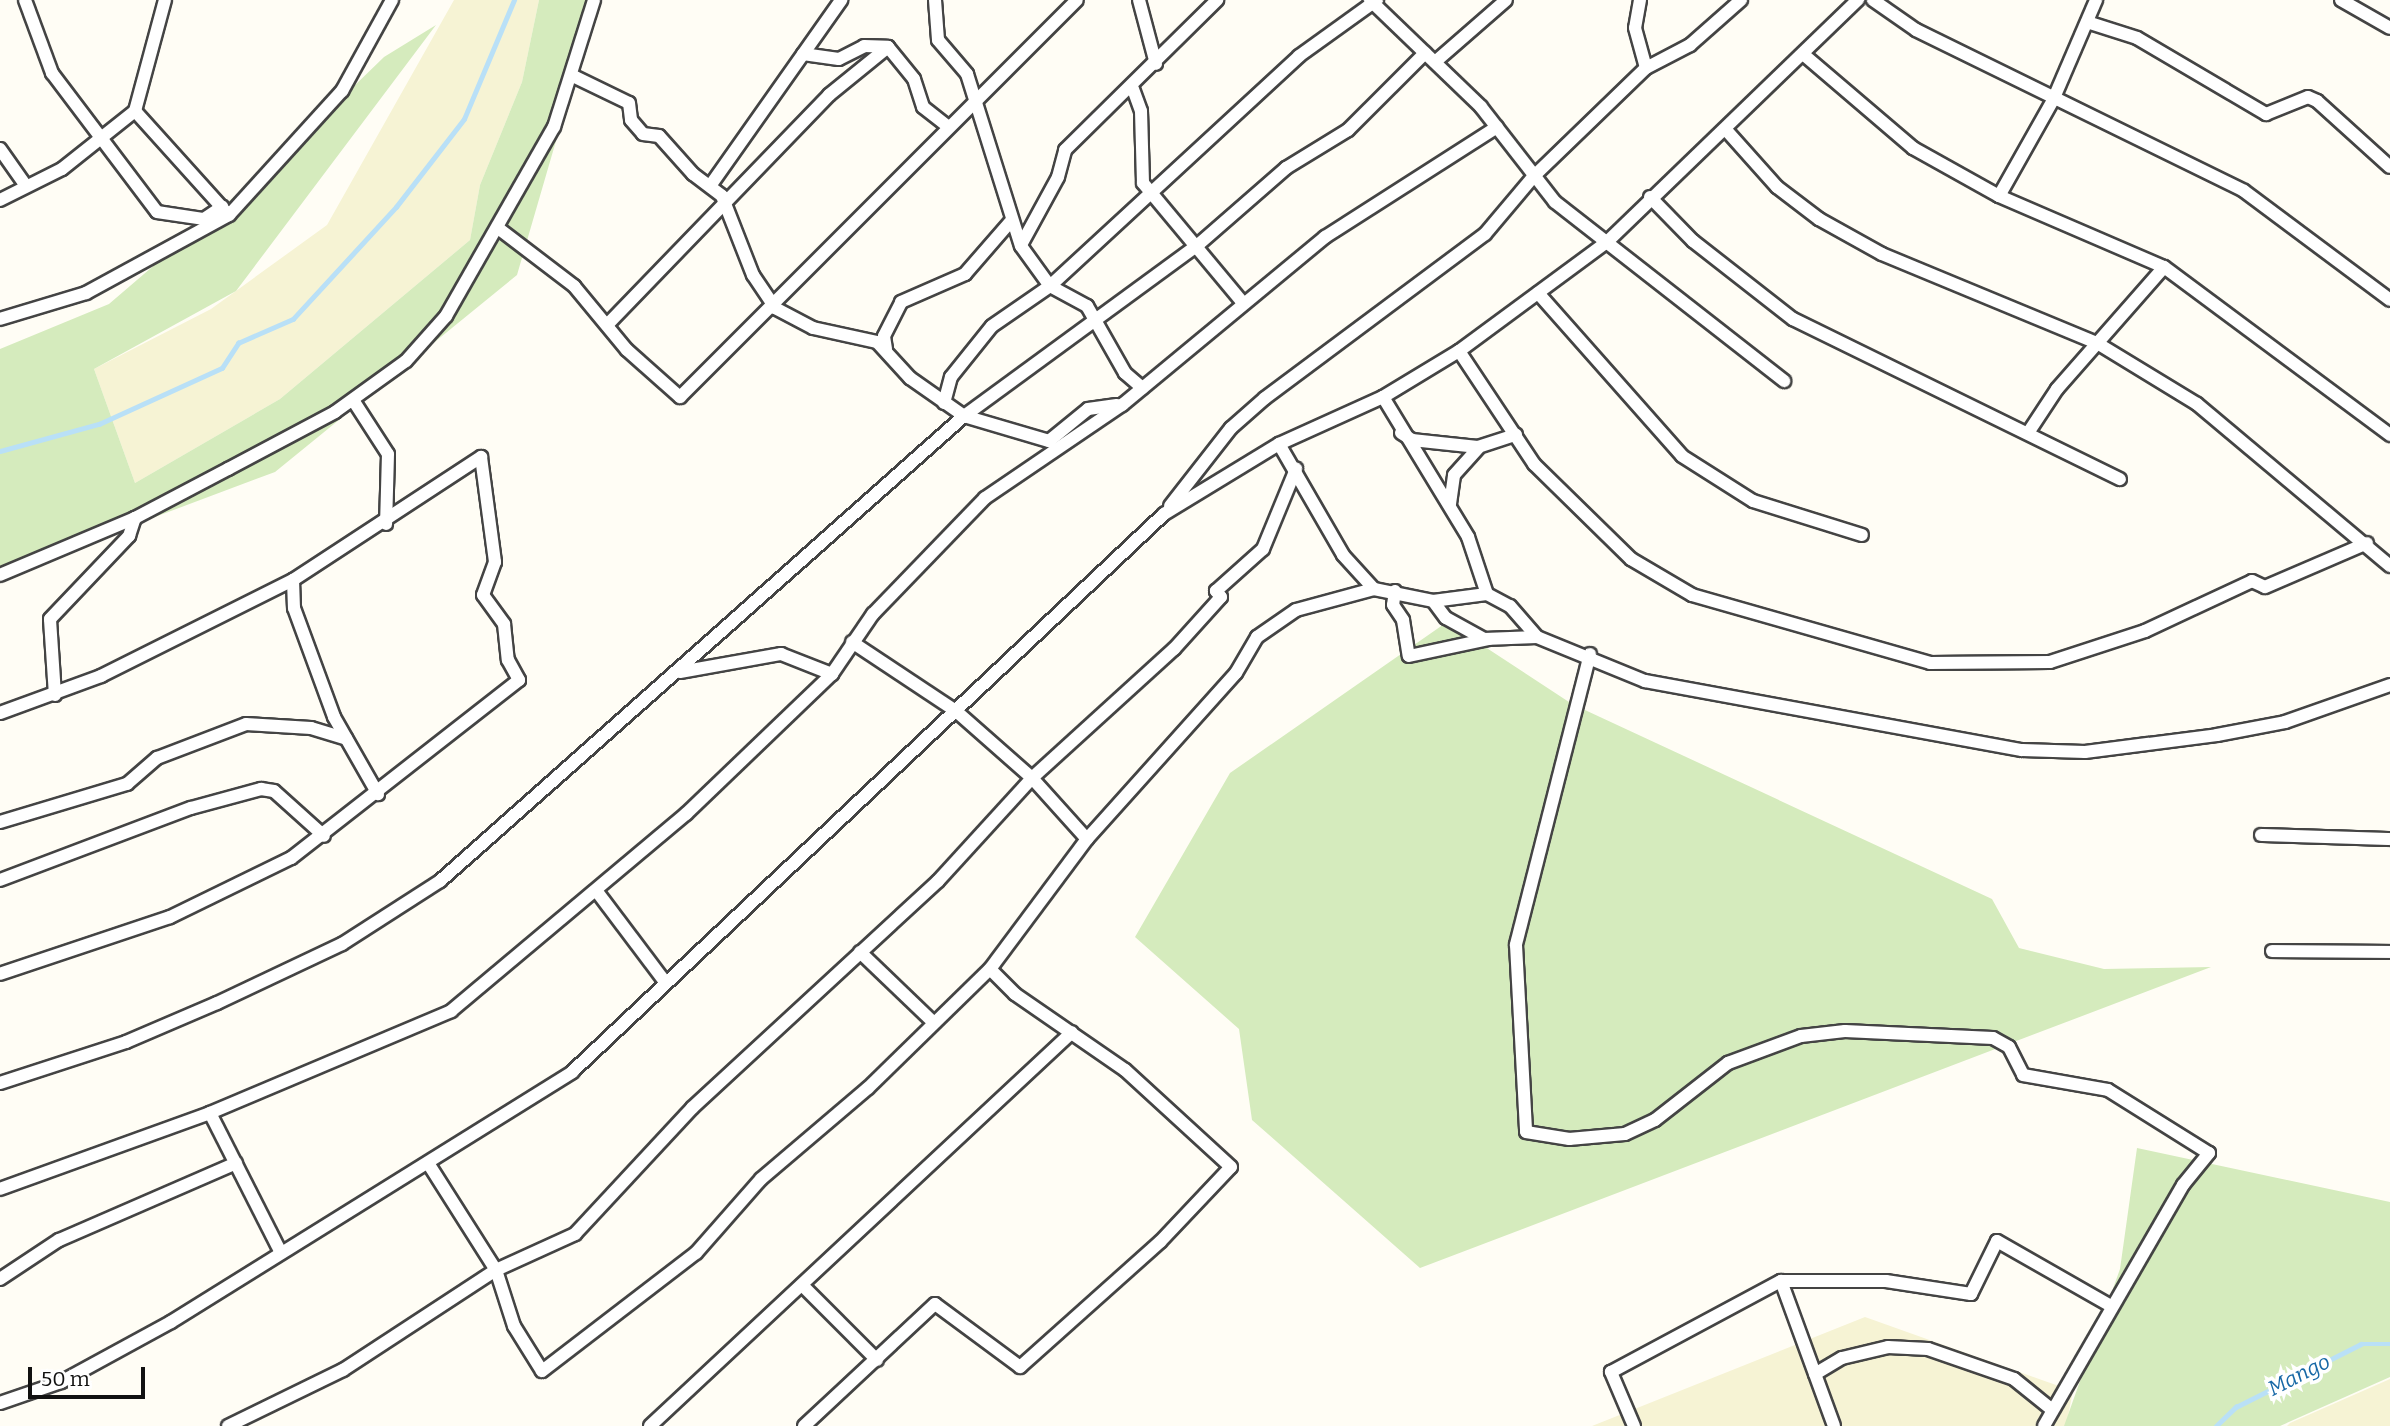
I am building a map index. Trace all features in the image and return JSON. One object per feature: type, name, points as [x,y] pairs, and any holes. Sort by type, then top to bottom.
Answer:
[{"type":"street","points":[[25,0],[39,51],[100,144],[157,212],[204,219],[226,211]]},
{"type":"street","points":[[0,200],[100,144],[135,111],[165,0]]},
{"type":"street","points":[[0,319],[86,293],[226,211],[342,91],[392,0]]},
{"type":"street","points":[[0,575],[135,518],[353,400],[407,361],[446,316],[554,127],[594,0]]},
{"type":"street","points":[[710,186],[841,0]]},
{"type":"street","points":[[935,0],[938,40],[961,62],[1021,246],[1050,286],[1087,306],[1125,373],[1142,388]]},
{"type":"street","points":[[1139,0],[1156,64]]},
{"type":"street","points":[[1021,246],[1058,177],[1065,150],[1133,89],[1217,0]]},
{"type":"street","points":[[0,1083],[126,1042],[342,944],[440,881],[679,672],[964,416],[1199,244],[1286,168],[1348,130],[1430,57],[1506,0]]},
{"type":"street","points":[[1640,0],[1635,28],[1646,68]]},
{"type":"street","points":[[0,1403],[61,1382],[171,1322],[280,1251],[428,1163],[572,1072],[1164,514],[1231,428],[1485,234],[1533,177],[1646,68],[1690,45],[1741,0]]},
{"type":"street","points":[[1164,514],[1279,444],[1383,397],[1460,351],[1607,242],[1650,197],[1727,131],[1858,0]]},
{"type":"street","points":[[1872,0],[1903,23],[2006,70],[2053,100],[2244,191],[2390,300]]},
{"type":"street","points":[[1999,197],[2053,100],[2096,0]]},
{"type":"street","points":[[2341,0],[2390,28]]},
{"type":"street","points":[[944,403],[951,377],[992,326],[1050,286],[1147,190],[1298,55],[1374,1],[1497,127],[1533,177],[1607,242],[1784,382]]},
{"type":"street","points":[[498,229],[574,286],[607,326],[680,397],[775,308],[946,125],[1073,2]]},
{"type":"street","points":[[2087,22],[2137,38],[2266,114],[2308,97],[2317,101],[2390,167]]},
{"type":"street","points":[[803,54],[839,59],[864,46],[888,47],[915,79],[923,107],[946,125]]},
{"type":"street","points":[[607,326],[728,204],[829,95],[888,47]]},
{"type":"street","points":[[1803,54],[1900,140],[1999,197],[2164,267],[2390,435]]},
{"type":"street","points":[[571,75],[629,103],[631,120],[643,134],[659,135],[728,204],[740,246],[775,308],[813,328],[886,349],[944,403],[964,416],[1049,440],[1088,409],[1122,405]]},
{"type":"street","points":[[1133,89],[1147,190],[1199,244],[1242,302]]},
{"type":"street","points":[[135,111],[226,211]]},
{"type":"street","points":[[0,1189],[210,1113],[451,1011],[598,893],[832,674],[852,642],[985,498],[1122,405],[1242,302],[1325,237],[1497,127]]},
{"type":"street","points":[[1727,131],[1777,187],[1819,219],[1882,254],[2096,343],[2232,427],[2367,542],[2390,566]]},
{"type":"street","points":[[0,149],[26,187]]},
{"type":"street","points":[[1650,197],[1693,241],[1793,319],[2120,479]]},
{"type":"street","points":[[886,349],[884,336],[901,302],[965,274],[1011,221]]},
{"type":"street","points":[[2028,433],[2096,343],[2164,267]]},
{"type":"street","points":[[1538,293],[1682,456],[1753,500],[1862,535]]},
{"type":"street","points":[[1460,351],[1534,464],[1631,559],[1692,595],[1930,663],[2050,662],[2145,631],[2252,581],[2265,587],[2367,542]]},
{"type":"street","points":[[1383,397],[1400,433],[1450,504],[1482,566],[1487,594]]},
{"type":"street","points":[[353,400],[388,454],[386,524]]},
{"type":"street","points":[[1400,433],[1412,440],[1478,447],[1516,435]]},
{"type":"street","points":[[1279,444],[1296,469],[1343,555],[1374,589]]},
{"type":"street","points":[[1450,504],[1454,475],[1478,447]]},
{"type":"street","points":[[0,713],[55,695],[293,580],[386,524],[481,457],[495,562],[483,595],[504,624],[508,660],[520,678],[324,836],[170,917],[0,974]]},
{"type":"street","points":[[228,1426],[343,1370],[496,1270],[575,1234],[692,1108],[938,881],[1032,778],[1174,649],[1221,597],[1216,591],[1247,568],[1263,549],[1296,469]]},
{"type":"street","points":[[55,695],[50,619],[129,536],[135,518]]},
{"type":"street","points":[[293,580],[294,608],[346,739],[379,794]]},
{"type":"street","points":[[428,1163],[496,1270],[514,1326],[542,1371],[696,1253],[761,1179],[868,1088],[931,1020],[990,969],[1087,839],[1236,673],[1257,637],[1296,610],[1374,589],[1395,591],[1433,601],[1487,594],[1510,606],[1537,637]]},
{"type":"street","points":[[1395,591],[1392,605],[1403,620],[1409,656],[1466,648],[1495,637]]},
{"type":"street","points":[[1433,601],[1469,632],[1495,637],[1537,637],[1590,654],[1645,681],[1697,693],[2022,750],[2085,752],[2217,735],[2297,718],[2390,685]]},
{"type":"street","points":[[852,642],[956,711],[1032,778],[1087,839]]},
{"type":"street","points":[[679,672],[781,654],[832,674]]},
{"type":"street","points":[[1590,654],[1516,945],[1525,1132],[1569,1139],[1625,1134],[1670,1109],[1704,1076],[1801,1036],[1907,1030],[1993,1038],[2009,1047],[2023,1075],[2094,1084],[2209,1153],[2111,1306],[2051,1409],[2044,1426]]},
{"type":"street","points":[[0,821],[127,784],[157,758],[246,724],[311,728],[346,739]]},
{"type":"street","points":[[0,880],[191,808],[261,789],[274,791],[324,836]]},
{"type":"street","points":[[2261,835],[2390,839]]},
{"type":"street","points":[[598,893],[665,982]]},
{"type":"street","points":[[2272,951],[2390,952]]},
{"type":"street","points":[[860,952],[931,1020]]},
{"type":"street","points":[[804,1426],[935,1304],[1020,1367],[1160,1242],[1231,1167],[1185,1119],[990,969]]},
{"type":"street","points":[[650,1426],[802,1285],[899,1187],[1072,1032]]},
{"type":"street","points":[[210,1113],[280,1251]]},
{"type":"street","points":[[0,1279],[59,1240],[236,1163]]},
{"type":"street","points":[[1634,1426],[1611,1372],[1781,1281],[1886,1281],[1971,1294],[1997,1241],[2111,1306]]},
{"type":"street","points":[[1781,1281],[1834,1426]]},
{"type":"street","points":[[802,1285],[877,1360]]},
{"type":"street","points":[[1815,1374],[1842,1358],[1888,1347],[1928,1349],[2014,1379],[2051,1409]]},
{"type":"shaded area","points":[[454,0],[539,0],[522,82],[480,185],[470,240],[280,399],[135,483],[94,369],[211,309],[327,225]]},
{"type":"shaded area","points":[[1865,1317],[2073,1391],[2066,1426],[1592,1426]]},
{"type":"shaded area","points":[[2390,1379],[2390,1426],[2287,1426],[2290,1423]]},
{"type":"green space","points":[[539,0],[597,0],[517,275],[275,472],[0,575],[0,349],[109,304],[284,154],[384,57],[436,25],[236,291],[94,369],[135,483],[280,399],[470,240],[480,185],[522,82]]},
{"type":"green space","points":[[1447,622],[1572,704],[1992,899],[2019,948],[2104,969],[2211,967],[1420,1268],[1252,1120],[1239,1029],[1135,937],[1230,773]]},
{"type":"green space","points":[[2137,1148],[2390,1202],[2390,1377],[2280,1426],[2064,1426],[2120,1269]]},
{"type":"waterway","points":[[0,451],[99,424],[222,368],[238,343],[293,319],[396,207],[464,119],[514,0]]},
{"type":"waterway","name":"Mango","points":[[2216,1426],[2236,1407],[2361,1344],[2390,1344]]}]
